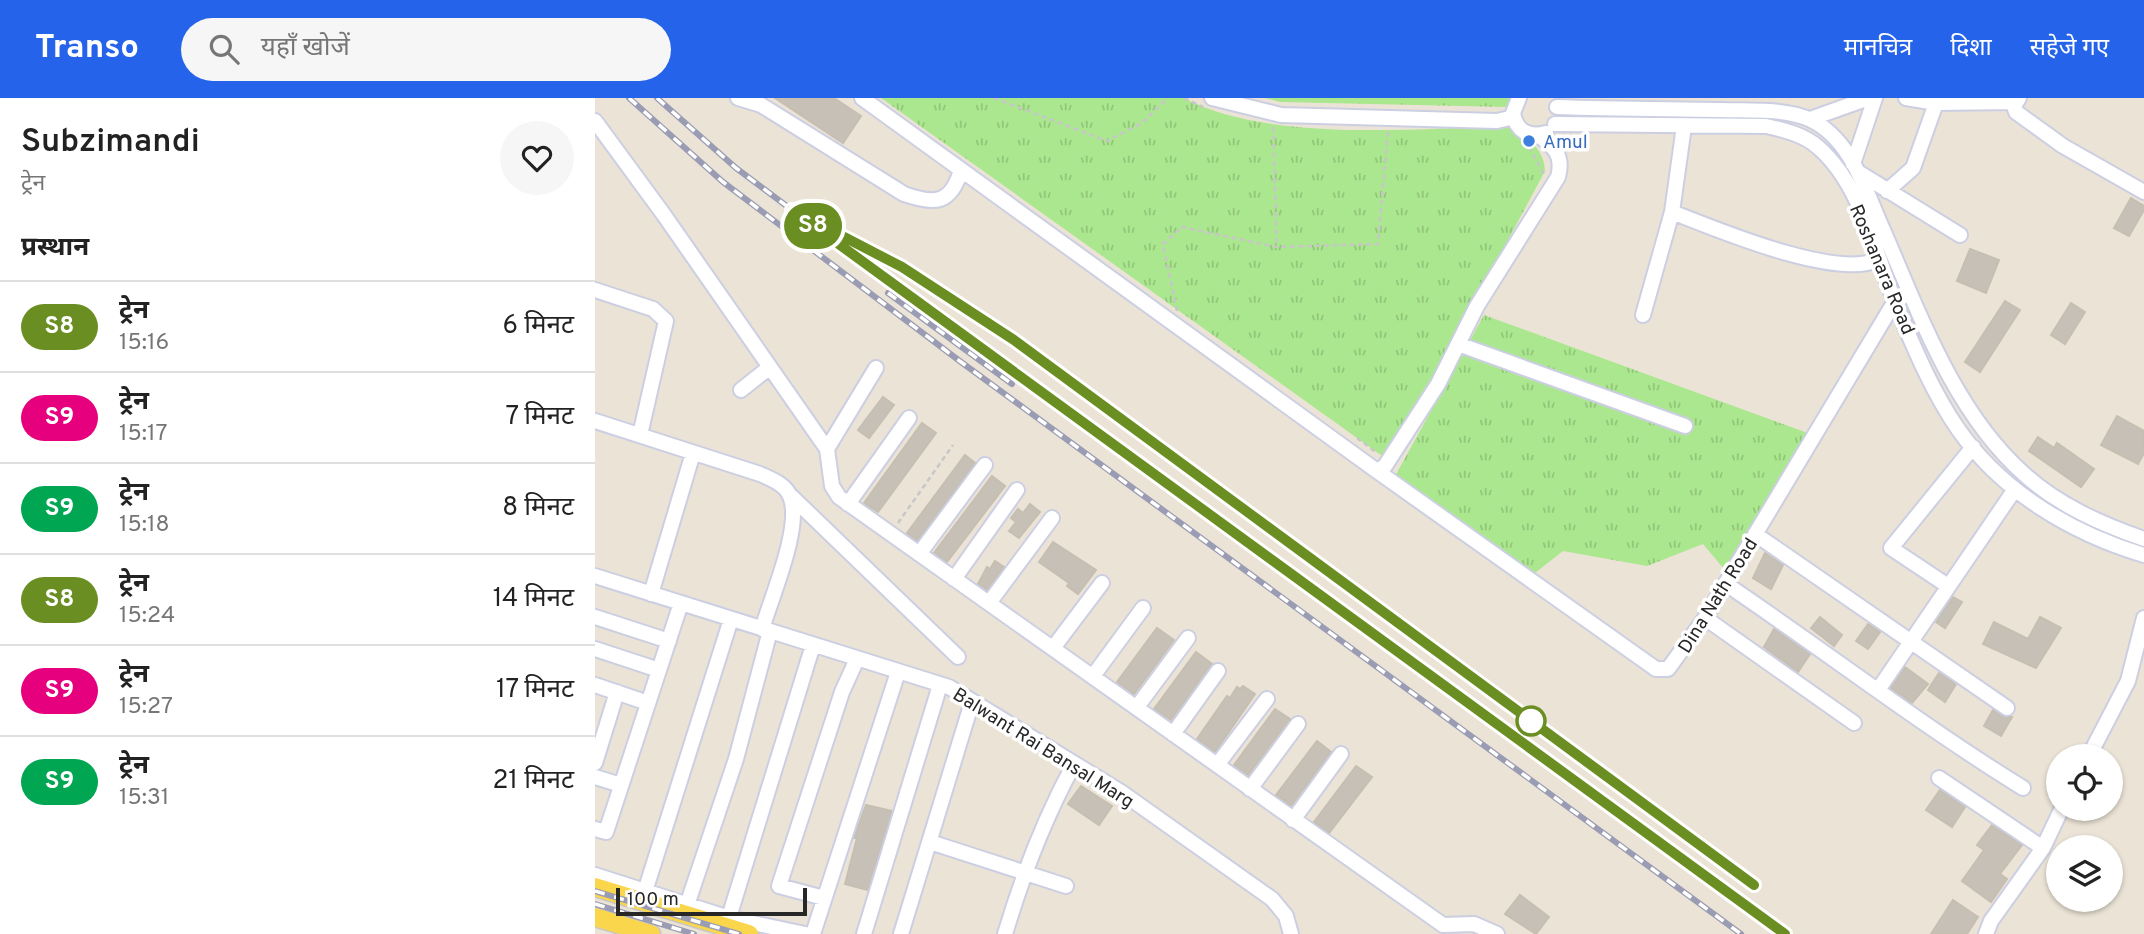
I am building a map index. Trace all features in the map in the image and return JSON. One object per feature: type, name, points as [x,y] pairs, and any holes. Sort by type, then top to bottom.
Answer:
[{"type":"main road","points":[[595,887],[644,896],[727,922],[749,934]]},
{"type":"main road","points":[[595,917],[629,931],[652,934]]},
{"type":"street","points":[[738,98],[761,105],[904,194],[921,200],[942,199],[950,194],[961,170]]},
{"type":"street","name":"Dina Nath Road","points":[[862,98],[1381,465],[1662,671],[1673,665],[1705,618],[1895,301]]},
{"type":"street","points":[[1381,465],[1385,466],[1438,384],[1477,306],[1558,177],[1560,161],[1557,150],[1531,138],[1521,130],[1514,117],[1519,98]]},
{"type":"street","points":[[1531,138],[1555,124],[1555,103],[1755,111],[1810,119],[1834,104],[1869,98]]},
{"type":"street","points":[[1875,98],[1855,168],[1887,191],[1960,235]]},
{"type":"street","points":[[1906,98],[1936,103],[2017,100],[2016,112],[2063,146],[2144,192]]},
{"type":"street","points":[[1213,103],[1281,115],[1497,121],[1514,117]]},
{"type":"street","points":[[1887,191],[1913,168],[1936,103]]},
{"type":"street","name":"Roshanara Road","points":[[1810,119],[1831,134],[1855,168],[1911,294],[1960,394],[2005,456],[2047,492],[2074,510],[2144,539]]},
{"type":"street","points":[[595,121],[827,449],[832,486],[848,504],[1137,707],[1440,930],[1474,924],[1497,934]]},
{"type":"street","name":"Roshanara Road","points":[[1555,124],[1766,126],[1787,130],[1819,148],[1854,199],[1936,394],[1973,447],[2015,489],[2070,526],[2144,555]]},
{"type":"street","points":[[1643,315],[1672,212],[1684,126]]},
{"type":"street","points":[[1672,212],[1719,230],[1822,262],[1858,266],[1879,259]]},
{"type":"street","points":[[595,290],[653,309],[666,321],[640,435]]},
{"type":"street","points":[[1895,301],[1911,294]]},
{"type":"street","points":[[1458,344],[1685,426]]},
{"type":"street","points":[[741,390],[770,367]]},
{"type":"street","points":[[827,449],[876,368]]},
{"type":"street","points":[[848,504],[909,418]]},
{"type":"street","points":[[595,421],[777,482],[820,528],[958,657]]},
{"type":"street","points":[[1948,586],[1891,548],[1973,447]]},
{"type":"street","points":[[651,594],[693,453]]},
{"type":"street","points":[[919,554],[985,465]]},
{"type":"street","points":[[1878,690],[2015,489]]},
{"type":"street","points":[[954,579],[1017,490]]},
{"type":"street","points":[[685,909],[736,759],[792,527],[790,495]]},
{"type":"street","points":[[989,604],[1052,518]]},
{"type":"street","points":[[1755,534],[2007,708]]},
{"type":"street","name":"Balwant Rai Bansal Marg","points":[[595,576],[940,685],[1121,792],[1272,899],[1286,916],[1291,934]]},
{"type":"street","points":[[1053,648],[1102,583]]},
{"type":"street","points":[[1726,584],[1954,745],[2023,788]]},
{"type":"street","points":[[595,828],[605,832],[681,604]]},
{"type":"street","points":[[1093,676],[1143,608]]},
{"type":"street","points":[[595,617],[669,641]]},
{"type":"street","points":[[1705,618],[1854,723]]},
{"type":"street","points":[[2095,744],[2128,681],[2144,618]]},
{"type":"street","points":[[595,875],[644,896],[731,619]]},
{"type":"street","points":[[1137,707],[1188,638]]},
{"type":"street","points":[[805,934],[727,922],[813,645]]},
{"type":"street","points":[[595,649],[659,670]]},
{"type":"street","points":[[824,898],[779,886],[842,692],[857,659]]},
{"type":"street","points":[[1173,734],[1218,671]]},
{"type":"street","points":[[813,934],[898,672]]},
{"type":"street","points":[[595,685],[648,703]]},
{"type":"street","points":[[864,934],[940,685]]},
{"type":"street","points":[[595,763],[617,692]]},
{"type":"street","points":[[1217,765],[1267,699]]},
{"type":"street","points":[[901,934],[972,702]]},
{"type":"street","points":[[1250,789],[1298,724]]},
{"type":"street","points":[[1293,820],[1342,754]]},
{"type":"street","points":[[1005,934],[1045,816],[1074,764]]},
{"type":"street","points":[[595,777],[621,785]]},
{"type":"street","points":[[1939,778],[2043,848]]},
{"type":"street","points":[[1986,934],[1991,921],[2043,848],[2056,821]]},
{"type":"street","points":[[930,842],[1066,886]]},
{"type":"path","points":[[994,98],[1107,141],[1142,123],[1168,98]]},
{"type":"path","points":[[1184,98],[1199,106],[1213,103]]},
{"type":"path","points":[[1273,124],[1277,247]]},
{"type":"path","points":[[1166,303],[1177,311],[1163,244],[1182,227],[1277,247],[1378,244],[1388,129]]},
{"type":"path","points":[[1531,138],[1545,171],[1539,183]]},
{"type":"path","points":[[1352,435],[1381,465]]},
{"type":"path","points":[[891,535],[953,445]]},
{"type":"green space","points":[[881,98],[1184,98],[1218,112],[1298,127],[1385,130],[1506,126],[1533,143],[1544,163],[1545,171],[1423,399],[1385,458]]},
{"type":"green space","points":[[1265,98],[1511,98],[1508,107],[1280,102]]},
{"type":"green space","points":[[1484,315],[1816,436],[1735,582],[1703,544],[1647,566],[1563,551],[1531,576],[1394,478]]},
{"type":"building","points":[[775,98],[834,98],[861,116],[843,143]]},
{"type":"building","points":[[2131,198],[2144,206],[2144,210],[2129,236],[2114,228]]},
{"type":"building","points":[[1970,249],[1999,260],[1986,293],[1957,281]]},
{"type":"building","points":[[2005,301],[2020,310],[1980,372],[1965,362]]},
{"type":"building","points":[[2071,303],[2085,312],[2065,344],[2051,335]]},
{"type":"building","points":[[883,397],[894,405],[869,438],[858,430]]},
{"type":"building","points":[[2117,416],[2144,431],[2144,453],[2138,464],[2101,445]]},
{"type":"building","points":[[922,423],[936,433],[878,512],[864,503]]},
{"type":"building","points":[[2038,437],[2054,448],[2057,443],[2094,469],[2081,487],[2029,451]]},
{"type":"building","points":[[965,455],[975,463],[917,541],[907,533]]},
{"type":"building","points":[[992,476],[1005,486],[947,562],[934,553]]},
{"type":"building","points":[[1030,504],[1040,512],[1019,538],[1009,531],[1016,522],[1011,518],[1018,509],[1023,513]]},
{"type":"building","points":[[1053,542],[1096,570],[1078,594],[1067,586],[1069,583],[1039,562]]},
{"type":"building","points":[[1765,553],[1783,565],[1771,589],[1753,578]]},
{"type":"building","points":[[995,561],[1004,567],[987,590],[978,584],[987,567],[990,569]]},
{"type":"building","points":[[1953,597],[1962,602],[1945,628],[1936,622]]},
{"type":"building","points":[[1820,617],[1842,635],[1834,646],[1811,628]]},
{"type":"building","points":[[2040,617],[2061,628],[2036,668],[1983,644],[1994,622],[2028,639]]},
{"type":"building","points":[[1868,624],[1880,632],[1868,649],[1856,641]]},
{"type":"building","points":[[1157,628],[1174,640],[1134,694],[1117,682]]},
{"type":"building","points":[[1774,629],[1810,654],[1798,672],[1764,647]]},
{"type":"building","points":[[1196,652],[1212,664],[1171,720],[1154,709]]},
{"type":"building","points":[[1905,667],[1928,684],[1912,703],[1891,688]]},
{"type":"building","points":[[1939,673],[1956,684],[1945,702],[1928,690]]},
{"type":"building","points":[[1243,686],[1255,694],[1215,752],[1197,739],[1227,696],[1230,698],[1237,687],[1240,689]]},
{"type":"building","points":[[1275,709],[1290,719],[1248,775],[1234,765]]},
{"type":"building","points":[[1993,710],[2002,716],[2012,717],[2001,736],[1984,726]]},
{"type":"building","points":[[1317,741],[1331,752],[1291,806],[1276,795]]},
{"type":"building","points":[[1356,766],[1372,777],[1329,833],[1314,822]]},
{"type":"building","points":[[1081,786],[1112,806],[1099,825],[1068,804]]},
{"type":"building","points":[[1940,790],[1965,807],[1952,827],[1926,810]]},
{"type":"building","points":[[866,805],[892,811],[868,890],[845,884],[857,838],[854,838]]},
{"type":"building","points":[[1992,825],[2022,845],[2000,874],[2007,879],[1991,902],[1962,881],[1984,850],[1977,845]]},
{"type":"building","points":[[1520,895],[1549,917],[1536,934],[1505,914]]},
{"type":"building","points":[[1953,900],[1978,917],[1967,934],[1931,934]]},
{"type":"railway","points":[[629,98],[723,182],[961,362],[1741,934]]},
{"type":"railway","points":[[657,98],[736,168],[792,210],[1785,934]]},
{"type":"railway","points":[[827,227],[902,267],[1014,340],[1754,885]]},
{"type":"railway","points":[[888,293],[1012,384]]},
{"type":"railway","points":[[595,891],[739,934]]},
{"type":"railway","points":[[595,904],[694,934]]},
{"type":"train","name":"S8","points":[[1754,885],[1014,340],[902,267],[792,210],[1785,934]]},
{"type":"place","name":"Amul","points":[[1529,141]]}]
